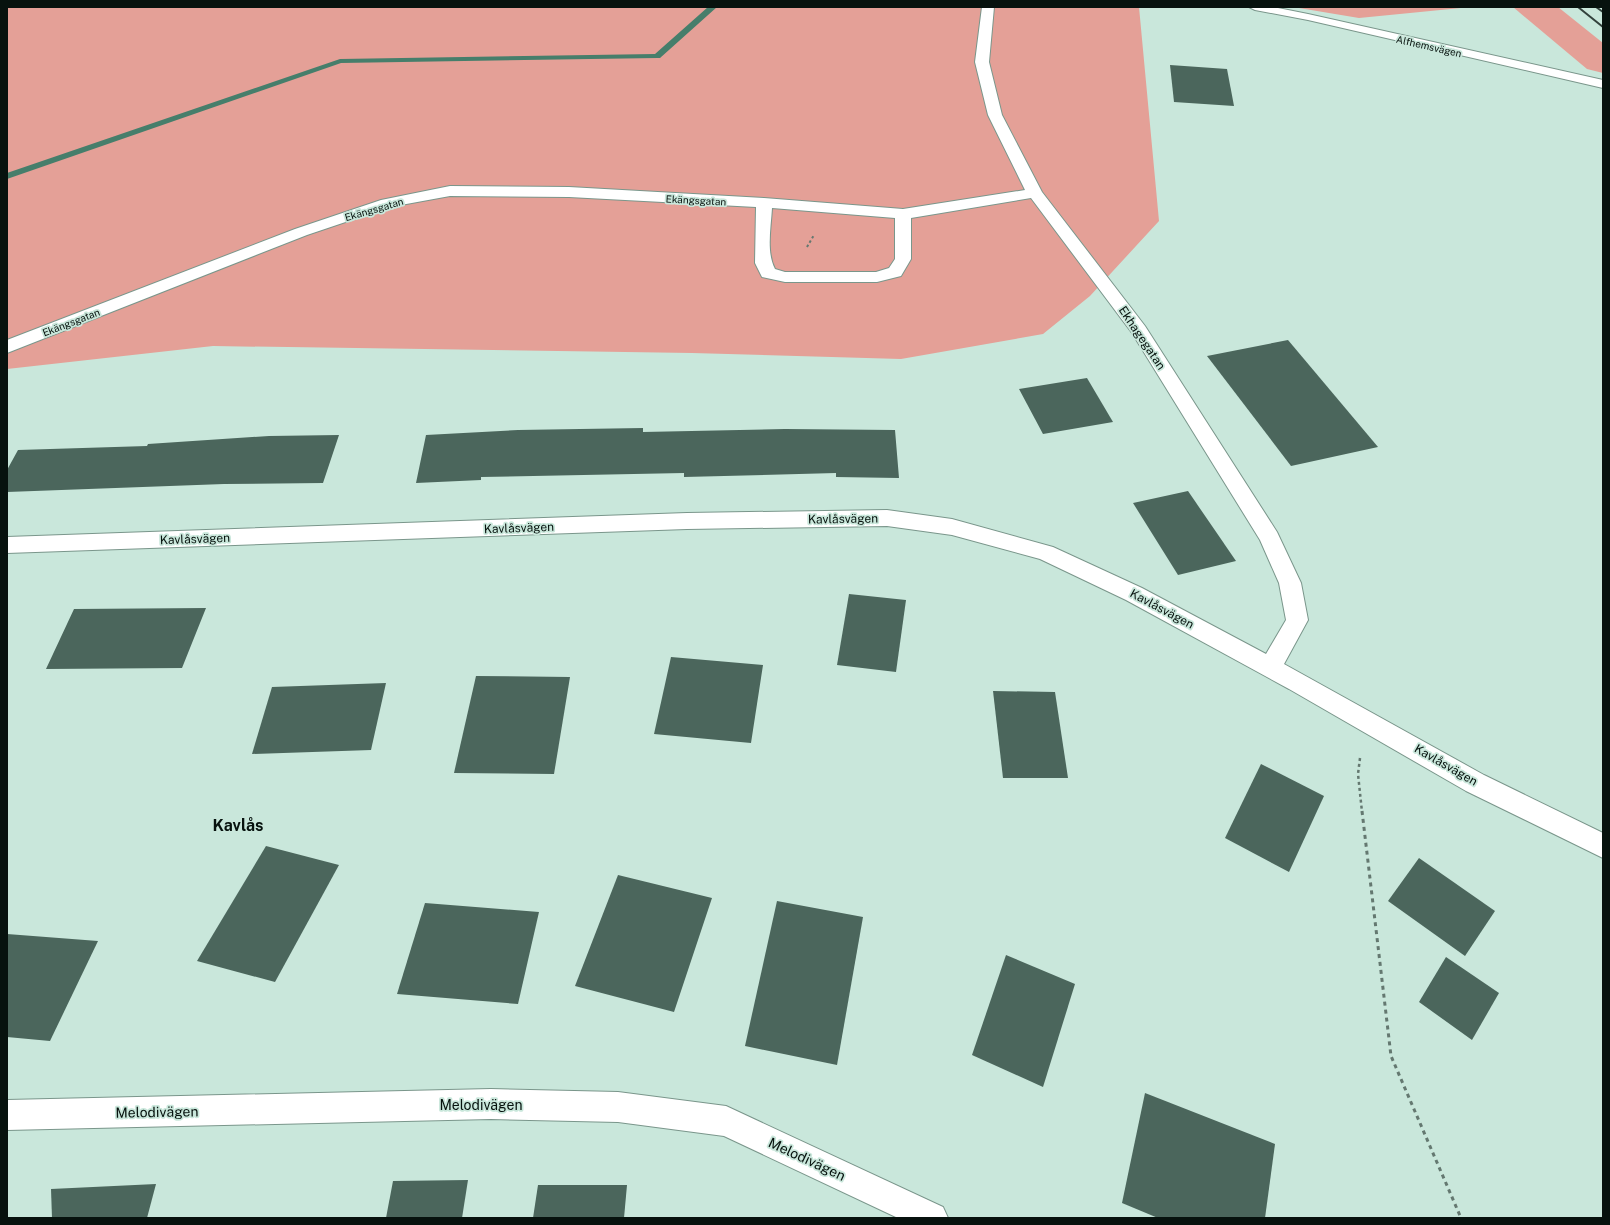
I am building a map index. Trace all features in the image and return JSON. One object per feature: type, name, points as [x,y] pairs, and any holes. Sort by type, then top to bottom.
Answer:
[{"type":"street","name":"Ekhagegatan","points":[[988,7],[982,62],[995,115],[1035,193],[1139,330],[1270,538],[1290,583],[1297,620],[1270,668]]},
{"type":"street","name":"Ekängsgatan","points":[[7,347],[301,232],[387,203],[450,191],[569,192],[764,203],[903,214],[1035,193]]},
{"type":"street","points":[[764,203],[763,263],[768,273],[785,277],[877,277],[895,272],[903,259],[903,214]]},
{"type":"street","name":"Kavlåsvägen","points":[[7,545],[687,521],[887,518],[952,527],[1046,553],[1134,594],[1270,668],[1475,783],[1603,846]]},
{"type":"street","name":"Melodivägen","points":[[7,1115],[491,1104],[618,1107],[726,1121],[932,1218]]},
{"type":"lane","name":"Alfhemsvägen","points":[[1255,7],[1603,84]]},
{"type":"path","points":[[762,252],[792,252],[806,248],[814,237],[818,208]]},
{"type":"path","points":[[1362,751],[1358,774],[1391,1056],[1461,1218]]},
{"type":"shaded area","points":[[7,7],[1139,7],[1159,221],[1090,296],[1043,334],[901,359],[692,353],[213,346],[7,369]]},
{"type":"shaded area","points":[[1293,7],[1471,7],[1359,18]]},
{"type":"shaded area","points":[[1513,7],[1558,7],[1603,43],[1603,73],[1587,69]]},
{"type":"building","points":[[1170,65],[1227,69],[1234,106],[1174,102]]},
{"type":"building","points":[[1288,340],[1378,447],[1291,466],[1207,356]]},
{"type":"building","points":[[1087,378],[1113,422],[1043,434],[1019,389]]},
{"type":"building","points":[[643,428],[643,432],[785,429],[895,430],[899,478],[836,477],[836,473],[684,477],[684,473],[481,477],[481,480],[416,483],[426,435],[518,430]]},
{"type":"building","points":[[339,435],[323,483],[224,484],[7,492],[7,470],[18,450],[147,446],[148,444],[269,436]]},
{"type":"building","points":[[1188,491],[1236,561],[1178,575],[1133,503]]},
{"type":"building","points":[[849,594],[906,600],[896,672],[837,665]]},
{"type":"building","points":[[206,608],[182,668],[46,669],[74,609]]},
{"type":"building","points":[[671,657],[763,665],[751,743],[654,734]]},
{"type":"building","points":[[476,676],[570,677],[554,774],[454,773]]},
{"type":"building","points":[[386,683],[371,750],[252,754],[272,687]]},
{"type":"building","points":[[993,691],[1055,692],[1068,778],[1003,778]]},
{"type":"building","points":[[1261,764],[1324,796],[1289,872],[1225,838]]},
{"type":"building","points":[[266,846],[339,865],[275,982],[197,961]]},
{"type":"building","points":[[1419,858],[1495,911],[1465,956],[1388,901]]},
{"type":"building","points":[[618,875],[712,898],[674,1012],[575,986]]},
{"type":"building","points":[[777,901],[863,917],[837,1065],[745,1046]]},
{"type":"building","points":[[425,903],[539,912],[518,1004],[397,994]]},
{"type":"building","points":[[7,934],[98,941],[50,1041],[7,1037]]},
{"type":"building","points":[[1006,955],[1075,984],[1043,1087],[972,1055]]},
{"type":"building","points":[[1446,957],[1499,993],[1472,1040],[1419,1002]]},
{"type":"building","points":[[1145,1093],[1275,1144],[1265,1218],[1158,1218],[1122,1203]]},
{"type":"building","points":[[468,1180],[462,1218],[386,1218],[393,1181]]},
{"type":"building","points":[[156,1184],[147,1218],[52,1218],[51,1189]]},
{"type":"building","points":[[538,1185],[627,1185],[624,1218],[533,1218]]},
{"type":"waterway","points":[[7,176],[340,61],[657,56],[713,7]]},
{"type":"railway","points":[[1578,7],[1603,27]]},
{"type":"railway","points":[[1596,7],[1603,12]]},
{"type":"district","name":"Kavlås","points":[[238,825]]}]
